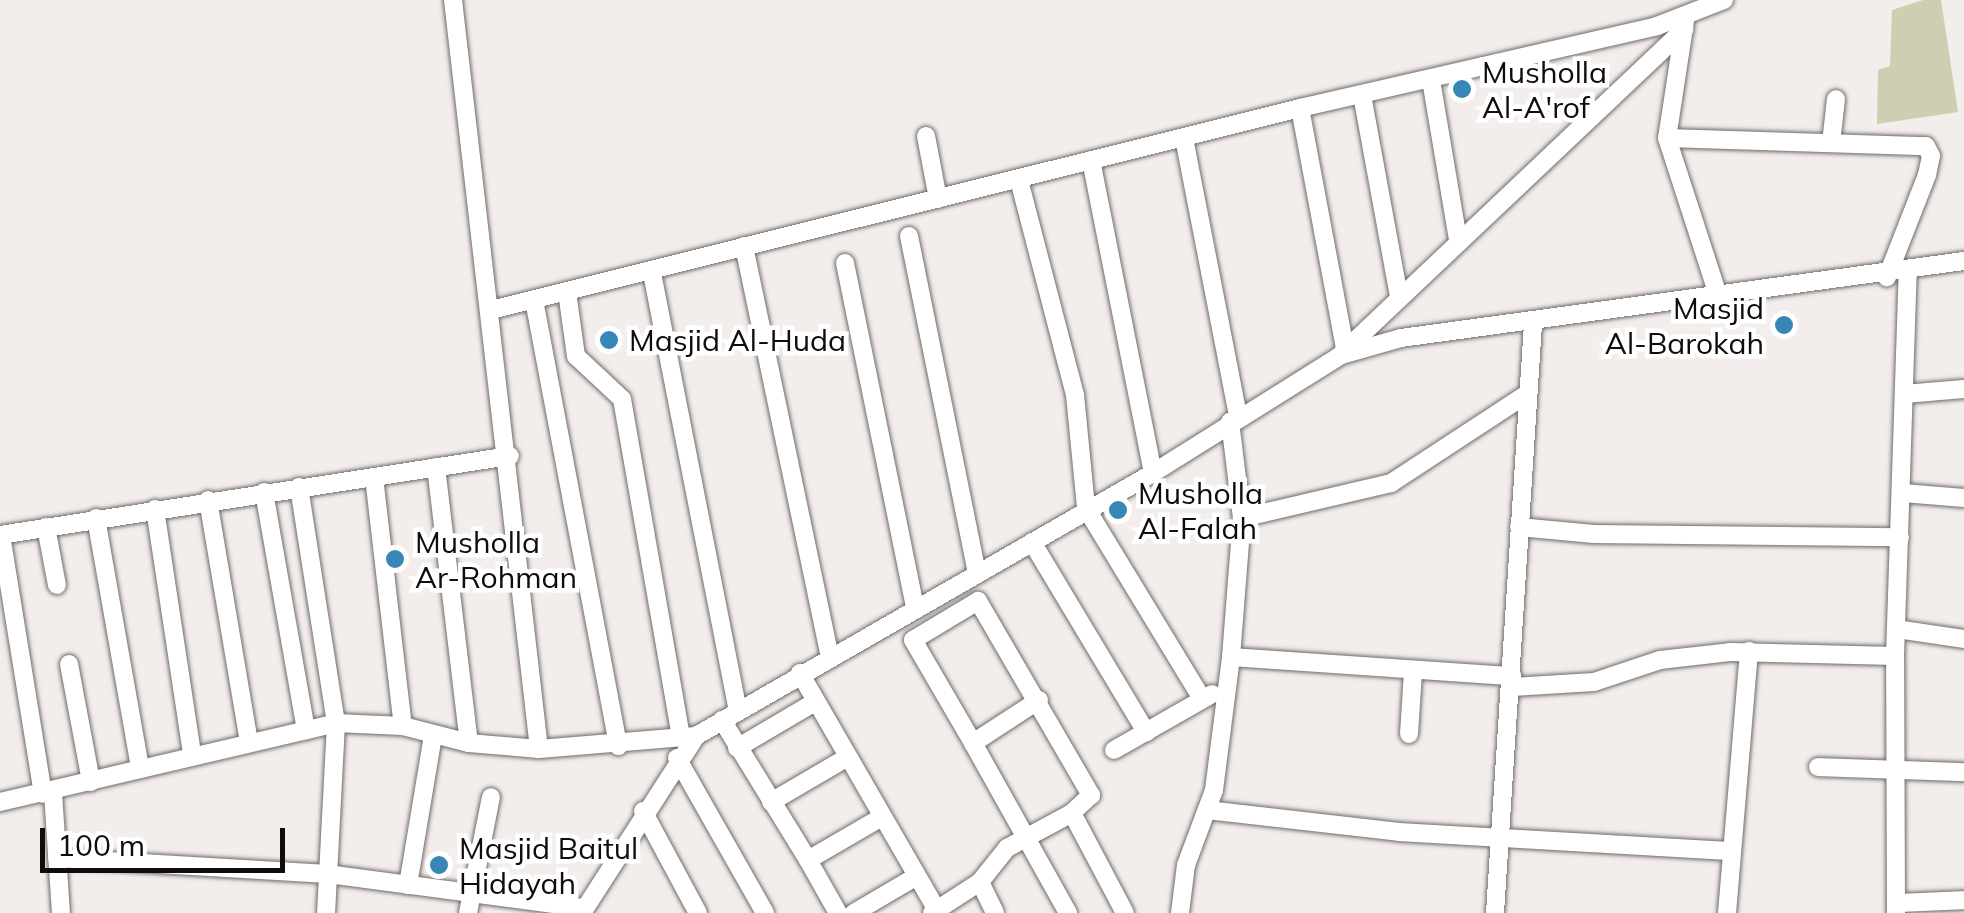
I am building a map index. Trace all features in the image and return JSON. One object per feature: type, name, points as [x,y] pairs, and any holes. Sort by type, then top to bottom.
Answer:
[{"type":"street","points":[[453,0],[510,456],[539,749]]},
{"type":"street","points":[[0,802],[48,794],[140,767],[336,723],[402,726],[469,743],[539,749],[618,746],[688,737],[1154,472],[1343,352],[1685,21],[1724,0]]},
{"type":"street","points":[[491,310],[652,273],[744,246],[1300,108],[1685,21]]},
{"type":"street","points":[[1685,21],[1667,138],[1718,295]]},
{"type":"street","points":[[1431,80],[1458,240]]},
{"type":"street","points":[[1362,96],[1398,296]]},
{"type":"street","points":[[1831,142],[1836,98]]},
{"type":"street","points":[[1300,108],[1343,352]]},
{"type":"street","points":[[926,136],[938,199]]},
{"type":"street","points":[[1180,913],[1186,865],[1206,810],[1231,658],[1242,518],[1234,420],[1184,138]]},
{"type":"street","points":[[1667,138],[1831,142],[1929,150],[1927,175],[1887,276]]},
{"type":"street","points":[[1091,160],[1154,472]]},
{"type":"street","points":[[1019,180],[1075,395],[1086,508],[1202,699]]},
{"type":"street","points":[[909,236],[977,574]]},
{"type":"street","points":[[744,246],[830,658]]},
{"type":"street","points":[[1343,352],[1402,338],[1887,276],[1964,261]]},
{"type":"street","points":[[845,263],[923,604],[942,620]]},
{"type":"street","points":[[652,273],[738,748],[838,913]]},
{"type":"street","points":[[1908,273],[1895,656],[1896,908],[1964,900]]},
{"type":"street","points":[[57,858],[328,874],[582,911],[688,737],[622,399],[576,356],[567,292]]},
{"type":"street","points":[[534,300],[618,746]]},
{"type":"street","points":[[1495,913],[1533,324]]},
{"type":"street","points":[[1904,394],[1964,389]]},
{"type":"street","points":[[1242,518],[1391,483],[1527,394]]},
{"type":"street","points":[[61,913],[48,794],[1,535],[510,456]]},
{"type":"street","points":[[436,467],[469,743]]},
{"type":"street","points":[[374,476],[402,726]]},
{"type":"street","points":[[299,487],[336,723],[326,913]]},
{"type":"street","points":[[264,492],[306,730]]},
{"type":"street","points":[[1903,493],[1964,498]]},
{"type":"street","points":[[208,500],[249,742]]},
{"type":"street","points":[[154,510],[192,755]]},
{"type":"street","points":[[96,518],[140,767]]},
{"type":"street","points":[[46,527],[58,585]]},
{"type":"street","points":[[1519,527],[1626,535],[1900,538]]},
{"type":"street","points":[[1032,542],[1146,732]]},
{"type":"street","points":[[800,674],[934,912],[980,882],[1007,848],[1027,838],[1072,813],[1087,803],[1090,787],[984,604],[978,601],[942,620],[914,644],[973,743],[1027,838],[1068,913]]},
{"type":"street","points":[[1896,628],[1964,639]]},
{"type":"street","points":[[1231,658],[1512,682],[1594,682],[1660,660],[1749,652],[1895,656]]},
{"type":"street","points":[[1727,913],[1728,851],[1749,652]]},
{"type":"street","points":[[68,664],[91,782]]},
{"type":"street","points":[[1409,734],[1414,672]]},
{"type":"street","points":[[1114,750],[1226,686]]},
{"type":"street","points":[[973,743],[1039,700]]},
{"type":"street","points":[[738,748],[815,702]]},
{"type":"street","points":[[408,886],[433,735]]},
{"type":"street","points":[[771,802],[848,757]]},
{"type":"street","points":[[677,758],[765,913]]},
{"type":"street","points":[[1818,768],[1964,772]]},
{"type":"street","points":[[468,913],[491,797]]},
{"type":"street","points":[[1206,810],[1502,838],[1728,851]]},
{"type":"street","points":[[643,812],[698,913]]},
{"type":"street","points":[[1072,813],[1124,913]]},
{"type":"street","points":[[808,860],[882,817]]},
{"type":"street","points":[[854,913],[916,876]]},
{"type":"street","points":[[980,882],[996,913]]},
{"type":"green space","points":[[1923,0],[1941,0],[1958,112],[1877,124],[1878,70],[1890,66],[1892,10]]},
{"type":"place","name":"Musholla Al-A'rof","points":[[1462,89]]},
{"type":"place","name":"Masjid Al-Barokah","points":[[1784,325]]},
{"type":"place","name":"Masjid Al-Huda","points":[[609,340]]},
{"type":"place","name":"Musholla Al-Falah","points":[[1118,510]]},
{"type":"place","name":"Musholla Ar-Rohman","points":[[395,559]]},
{"type":"place","name":"Masjid Baitul Hidayah","points":[[439,865]]}]
